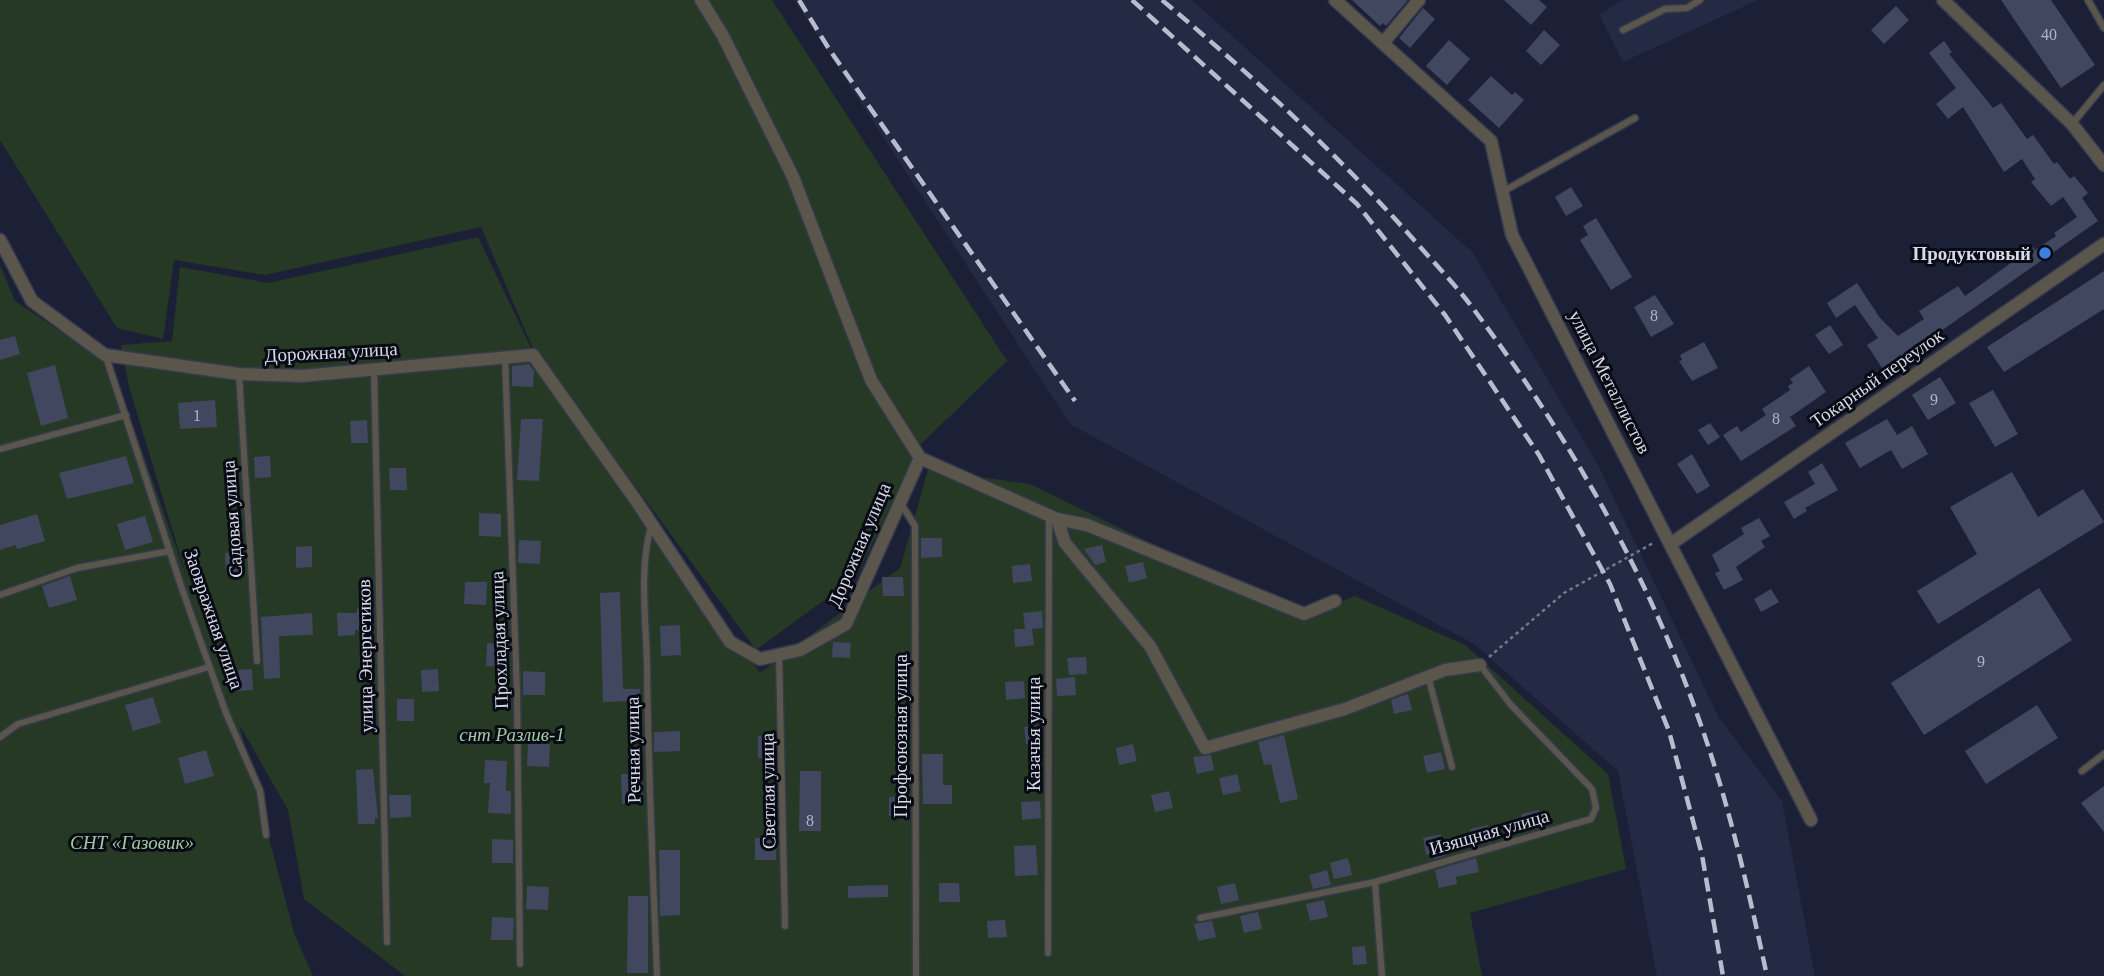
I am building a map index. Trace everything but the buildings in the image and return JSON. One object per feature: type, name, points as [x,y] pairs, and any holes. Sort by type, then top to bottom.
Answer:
[{"type":"street","points":[[701,0],[723,37],[793,177],[871,380],[920,458],[1053,517],[1087,525],[1304,614],[1335,601]]},
{"type":"street","name":"улица Металлистов","points":[[1335,0],[1491,141],[1512,235],[1670,539],[1811,820]]},
{"type":"street","points":[[1383,43],[1419,0]]},
{"type":"street","points":[[1943,0],[2072,124],[2104,165]]},
{"type":"street","points":[[0,240],[32,301],[105,355]]},
{"type":"street","name":"Токарный переулок","points":[[1670,539],[2104,244]]},
{"type":"street","name":"Дорожная улица","points":[[105,355],[239,374],[302,376],[533,355],[652,524],[730,642],[760,659],[800,650],[846,624],[920,458]]},
{"type":"street","points":[[1053,517],[1065,543],[1150,646],[1205,748],[1345,709],[1445,670],[1480,664]]},
{"type":"lane","points":[[1623,30],[1665,9],[1687,8],[1700,0]]},
{"type":"lane","points":[[2088,0],[2104,28]]},
{"type":"lane","points":[[2072,124],[2104,85]]},
{"type":"lane","points":[[1503,192],[1635,118]]},
{"type":"lane","name":"Заовражная улица","points":[[105,355],[209,667],[260,791],[265,835]]},
{"type":"lane","name":"Прохладая улица","points":[[505,358],[517,692],[520,964]]},
{"type":"lane","name":"улица Энергетиков","points":[[374,370],[387,942]]},
{"type":"lane","name":"Садовая улица","points":[[239,374],[257,661]]},
{"type":"lane","points":[[0,449],[126,415]]},
{"type":"lane","name":"Профсоюзная улица","points":[[899,500],[915,526],[916,976]]},
{"type":"lane","name":"Казачья улица","points":[[1048,953],[1053,517]]},
{"type":"lane","name":"Речная улица","points":[[652,524],[645,560],[648,767],[657,976]]},
{"type":"lane","points":[[0,595],[78,568],[170,551]]},
{"type":"lane","name":"Светлая улица","points":[[779,655],[785,926]]},
{"type":"lane","name":"Изящная улица","points":[[1200,918],[1375,882],[1591,819],[1596,808],[1592,789],[1511,705],[1480,664]]},
{"type":"lane","points":[[0,737],[18,724],[209,667]]},
{"type":"lane","points":[[1428,676],[1452,767]]},
{"type":"lane","points":[[2082,771],[2104,754]]},
{"type":"lane","points":[[1375,882],[1382,976]]},
{"type":"path","points":[[1480,664],[1564,593],[1670,539]]},
{"type":"shaded area","points":[[794,0],[1192,0],[1473,253],[1598,465],[1719,718],[1782,801],[1815,976],[1657,976],[1618,771],[1474,644],[1070,424]]},
{"type":"shaded area","points":[[1623,0],[1758,0],[1623,62],[1599,14]]},
{"type":"green space","points":[[0,0],[772,0],[1007,361],[920,445],[856,577],[756,650],[532,346],[481,227],[265,275],[174,260],[163,339],[117,328],[0,140]]},
{"type":"green space","name":"снт Разлив-1","points":[[478,237],[532,350],[760,673],[900,568],[928,470],[1030,484],[1302,617],[1355,596],[1465,645],[1608,774],[1626,869],[1470,913],[1482,976],[405,976],[304,899],[288,810],[239,724],[294,933],[313,976],[0,976],[0,265],[15,301],[112,366],[188,581],[129,387],[121,345],[172,341],[180,267],[268,283]]},
{"type":"railway","points":[[799,0],[829,49],[1075,401]]},
{"type":"railway","points":[[1132,0],[1357,204],[1445,315],[1539,455],[1610,584],[1669,731],[1702,855],[1723,976]]},
{"type":"railway","points":[[1162,0],[1297,120],[1361,183],[1448,278],[1506,354],[1570,452],[1600,502],[1653,606],[1697,714],[1728,811],[1767,976]]},
{"type":"place","name":"Продуктовый","points":[[2045,253]]},
{"type":"park label","name":"СНТ «Газовик»","points":[[132,842]]}]
